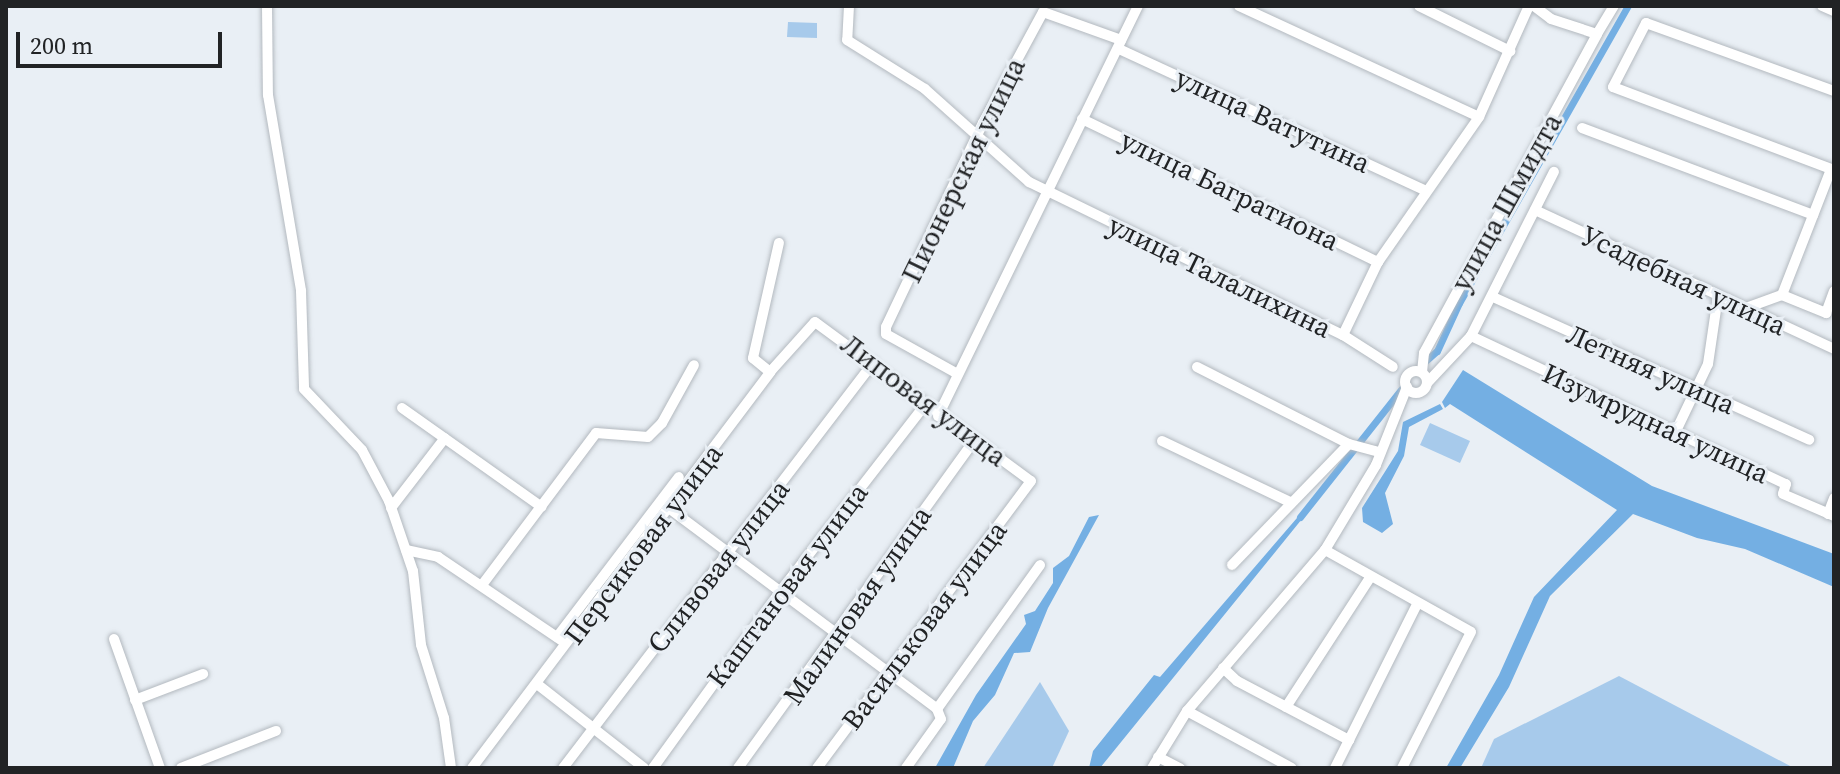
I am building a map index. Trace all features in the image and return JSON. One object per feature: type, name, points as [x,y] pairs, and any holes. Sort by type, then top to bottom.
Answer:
[{"type":"street","points":[[267,6],[268,95],[301,291],[304,389],[362,450],[391,508],[406,550],[421,645],[444,718],[451,768]]},
{"type":"street","name":"улица Талалихина","points":[[849,6],[847,40],[925,89],[1044,191],[1343,335],[1415,381]]},
{"type":"street","points":[[938,416],[1044,191],[1138,6]]},
{"type":"street","points":[[1239,6],[1479,117]]},
{"type":"street","points":[[1419,6],[1510,51]]},
{"type":"street","points":[[1343,335],[1378,262],[1479,117],[1532,6],[1551,19],[1597,34]]},
{"type":"street","name":"улица Шмидта","points":[[1415,381],[1424,353],[1614,6]]},
{"type":"street","points":[[1822,6],[1834,11]]},
{"type":"street","name":"Пионерская улица","points":[[956,373],[886,334],[886,327],[980,137],[1043,12],[1120,44]]},
{"type":"street","points":[[1782,295],[1832,169],[1613,87],[1646,23],[1834,91]]},
{"type":"street","name":"улица Ватутина","points":[[1120,44],[1426,191]]},
{"type":"street","name":"улица Багратиона","points":[[1082,119],[1378,262]]},
{"type":"street","points":[[1582,128],[1813,215]]},
{"type":"street","points":[[1152,768],[1187,711],[1325,550],[1376,465],[1379,452],[1415,381],[1471,336],[1554,172]]},
{"type":"street","name":"Усадебная улица","points":[[1535,210],[1834,349]]},
{"type":"street","points":[[770,372],[753,358],[779,243]]},
{"type":"street","points":[[1746,308],[1782,295],[1826,313],[1834,291]]},
{"type":"street","points":[[1675,433],[1712,345],[1718,296]]},
{"type":"street","name":"Летняя улица","points":[[1493,297],[1809,440]]},
{"type":"street","name":"Персиковая улица","points":[[472,768],[568,645],[770,372],[815,322]]},
{"type":"street","name":"Липовая улица","points":[[815,322],[873,363],[938,416],[1031,481]]},
{"type":"street","name":"Изумрудная улица","points":[[1471,336],[1786,484],[1783,494],[1831,515]]},
{"type":"street","name":"Сливовая улица","points":[[563,768],[873,363]]},
{"type":"street","points":[[482,585],[596,433],[648,437],[674,404],[694,365]]},
{"type":"street","points":[[1197,367],[1349,444],[1379,452]]},
{"type":"street","name":"Каштановая улица","points":[[653,768],[779,593],[925,405]]},
{"type":"street","points":[[402,408],[542,507]]},
{"type":"street","points":[[391,508],[445,438]]},
{"type":"street","name":"Малиновая улица","points":[[738,768],[838,637],[858,597],[974,441]]},
{"type":"street","points":[[1162,441],[1290,502]]},
{"type":"street","points":[[1232,565],[1290,502],[1305,494],[1349,444]]},
{"type":"street","points":[[557,637],[679,477]]},
{"type":"street","name":"Васильковая улица","points":[[817,768],[1031,481]]},
{"type":"street","points":[[1831,515],[1834,498]]},
{"type":"street","points":[[670,509],[937,709],[941,719],[906,768]]},
{"type":"street","points":[[406,550],[438,557],[568,645]]},
{"type":"street","points":[[1325,550],[1369,579],[1471,632],[1402,768]]},
{"type":"street","points":[[937,709],[1040,565]]},
{"type":"street","points":[[1286,707],[1369,579]]},
{"type":"street","points":[[1335,768],[1417,604]]},
{"type":"street","points":[[114,639],[160,768]]},
{"type":"street","points":[[1223,668],[1286,707],[1349,740]]},
{"type":"street","points":[[135,700],[203,674]]},
{"type":"street","points":[[537,684],[644,768]]},
{"type":"street","points":[[1187,711],[1292,768]]},
{"type":"street","points":[[181,768],[276,731]]},
{"type":"street","points":[[1158,757],[1180,768]]},
{"type":"shaded area","points":[[788,22],[817,23],[817,38],[787,37]]},
{"type":"shaded area","points":[[1463,370],[1652,486],[1834,554],[1834,587],[1745,549],[1697,538],[1633,514],[1550,596],[1509,687],[1460,768],[1446,768],[1499,675],[1534,597],[1617,510],[1450,404],[1445,408],[1442,402]]},
{"type":"shaded area","points":[[1440,404],[1443,409],[1409,427],[1404,456],[1385,493],[1393,524],[1382,533],[1363,522],[1362,508],[1398,451],[1403,422]]},
{"type":"shaded area","points":[[1430,423],[1470,441],[1460,463],[1420,445]]},
{"type":"shaded area","points":[[1303,511],[1306,514],[1100,768],[1089,768],[1093,751],[1154,675],[1160,677]]},
{"type":"shaded area","points":[[1099,515],[1048,608],[1030,652],[1014,653],[995,695],[973,721],[953,768],[935,768],[976,695],[1026,624],[1024,615],[1035,611],[1053,583],[1053,568],[1069,556],[1089,517]]},
{"type":"shaded area","points":[[1619,676],[1794,768],[1481,768],[1494,739]]},
{"type":"shaded area","points":[[1040,682],[1069,731],[1052,768],[983,768]]},
{"type":"waterway","points":[[1423,363],[1437,351],[1459,303],[1628,6]]},
{"type":"waterway","points":[[1300,517],[1404,386]]}]
